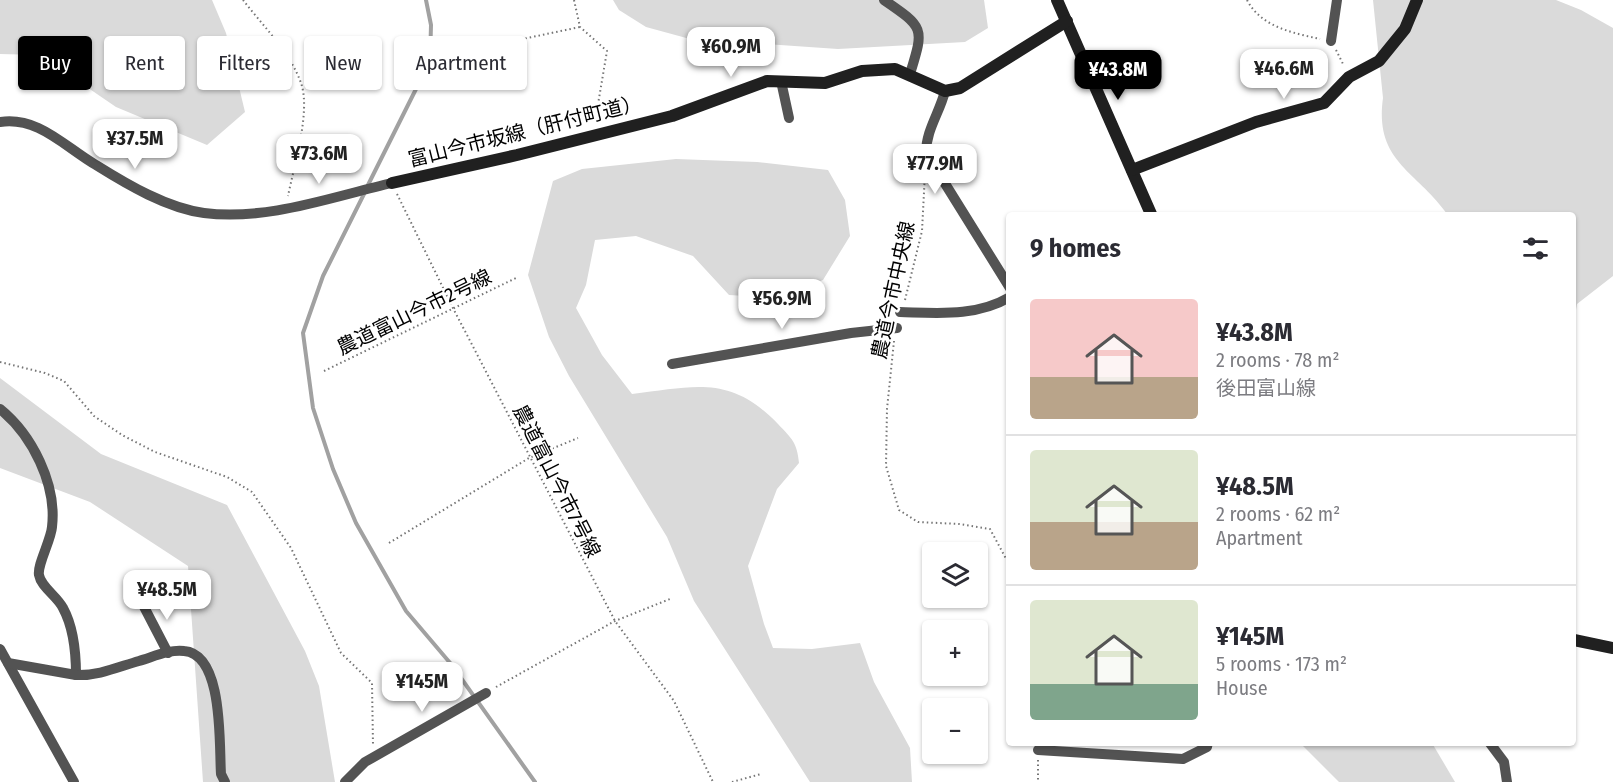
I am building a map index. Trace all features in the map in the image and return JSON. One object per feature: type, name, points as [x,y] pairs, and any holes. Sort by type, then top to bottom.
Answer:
[{"type":"street","points":[[884,0],[918,27],[921,38],[910,74]]},
{"type":"street","points":[[1057,0],[1150,212]]},
{"type":"street","points":[[1331,41],[1337,0]]},
{"type":"street","points":[[1132,170],[1256,122],[1324,103],[1349,77],[1379,61],[1405,28],[1418,0]]},
{"type":"street","points":[[1006,282],[926,153],[926,137],[940,112],[945,91],[960,88],[1066,21]]},
{"type":"street","name":"富山今市坂線（肝付町道）","points":[[392,183],[517,155],[672,116],[767,81],[825,83],[878,68],[895,69],[910,74],[945,91]]},
{"type":"street","points":[[781,81],[789,118]]},
{"type":"street","points":[[0,122],[16,119],[42,129],[96,166],[174,205],[203,213],[251,216],[392,183]]},
{"type":"street","points":[[900,312],[944,314],[979,310],[1006,299]]},
{"type":"street","points":[[672,364],[850,333],[897,328]]},
{"type":"street","points":[[0,409],[18,423],[40,460],[52,502],[52,526],[47,551],[38,569],[39,578],[63,606],[76,651],[76,675]]},
{"type":"street","points":[[141,602],[168,653]]},
{"type":"street","points":[[1576,640],[1613,648]]},
{"type":"street","points":[[0,649],[74,782]]},
{"type":"street","points":[[8,663],[90,676],[168,653],[184,651],[198,655],[214,681],[221,774],[225,782]]},
{"type":"street","points":[[345,782],[373,757],[486,693]]},
{"type":"street","points":[[1038,750],[1183,759],[1207,746]]},
{"type":"street","points":[[1492,746],[1504,762],[1507,782]]},
{"type":"path","points":[[243,0],[291,61],[302,85],[302,121],[286,207]]},
{"type":"path","points":[[574,0],[580,27],[607,51],[594,134]]},
{"type":"path","points":[[1247,0],[1253,12],[1268,23],[1331,41],[1349,77]]},
{"type":"path","points":[[527,38],[580,27]]},
{"type":"path","name":"農道今市中央線","points":[[900,312],[922,231],[926,153]]},
{"type":"path","name":"農道富山今市7号線","points":[[392,183],[453,308],[615,621],[674,701],[713,782]]},
{"type":"path","name":"農道富山今市2号線","points":[[324,371],[516,278]]},
{"type":"path","name":"農道今市中央線","points":[[897,328],[892,347],[887,409],[886,466],[899,510],[918,522],[959,524],[990,530],[1006,559]]},
{"type":"path","points":[[0,362],[45,373],[64,381],[94,416],[122,435],[155,452],[226,477],[252,492],[291,548],[341,652],[372,682],[373,757]]},
{"type":"path","points":[[389,543],[530,458],[578,438]]},
{"type":"path","points":[[486,693],[615,621],[670,599]]},
{"type":"path","points":[[732,782],[761,774]]},
{"type":"shaded area","points":[[0,0],[212,0],[227,36],[197,36],[197,90],[240,90],[245,112],[207,145],[116,107],[91,90],[92,36],[18,36],[18,54],[0,54]]},
{"type":"shaded area","points":[[613,0],[984,0],[988,28],[965,42],[838,49],[690,39],[646,27],[619,10]]},
{"type":"shaded area","points":[[1373,0],[1556,0],[1581,10],[1613,28],[1613,276],[1577,304],[1576,310],[1576,212],[1445,212],[1400,164],[1391,151],[1385,137],[1382,120],[1383,98]]},
{"type":"shaded area","points":[[676,159],[757,162],[828,170],[845,200],[850,236],[823,280],[779,298],[729,295],[693,256],[636,236],[595,240],[586,285],[576,308],[602,355],[632,394],[693,387],[727,391],[744,397],[760,408],[790,437],[797,450],[799,463],[777,489],[748,566],[764,624],[773,648],[812,649],[860,643],[874,682],[910,748],[912,782],[810,782],[694,601],[667,537],[569,376],[549,337],[528,275],[553,181],[582,169]]},
{"type":"shaded area","points":[[0,378],[101,454],[227,505],[305,651],[319,686],[335,782],[203,782],[188,566],[90,502],[0,468]]},
{"type":"shaded area","points":[[1303,746],[1434,746],[1455,782],[1339,782]]},
{"type":"waterway","points":[[368,185],[430,61],[431,25],[426,0]]},
{"type":"waterway","points":[[365,192],[323,276],[303,333],[313,408],[333,469],[356,523],[406,611],[451,664],[535,782]]}]
